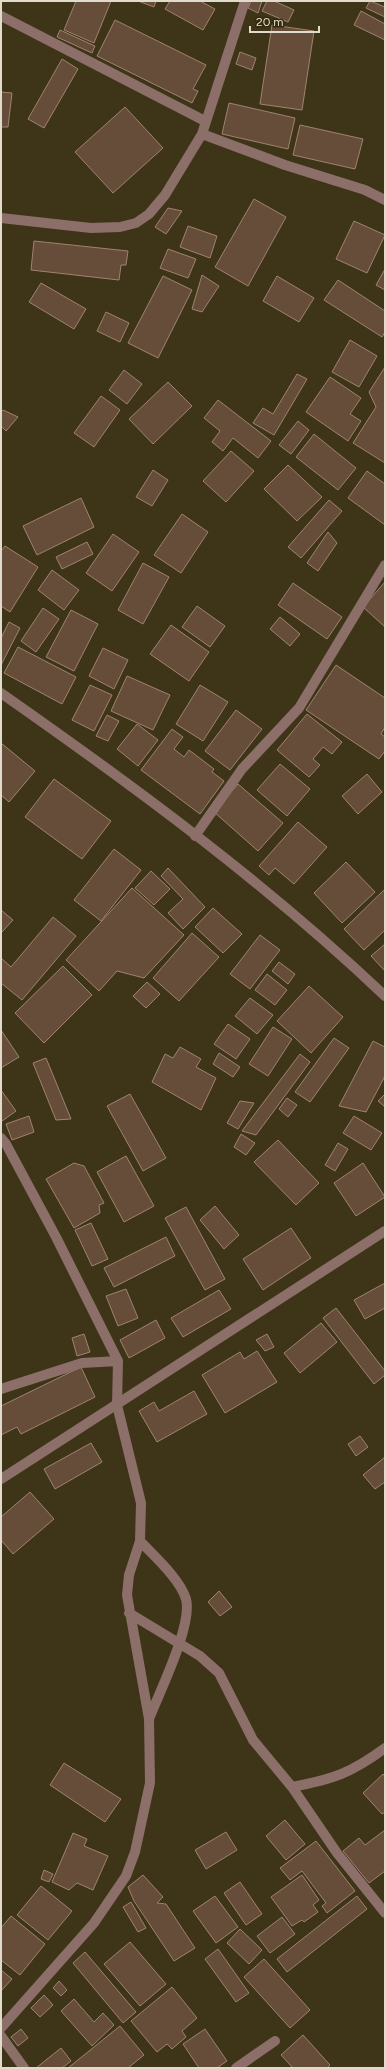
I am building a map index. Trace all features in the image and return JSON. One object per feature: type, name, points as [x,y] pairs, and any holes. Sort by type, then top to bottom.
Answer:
[{"type":"street","points":[[1,218],[91,228],[120,227],[136,223],[149,214],[164,195],[202,134],[245,1]]},
{"type":"street","points":[[1,16],[205,121]]},
{"type":"street","points":[[202,134],[285,165],[365,190],[385,200]]},
{"type":"street","points":[[195,836],[242,769],[299,708],[385,565]]},
{"type":"street","points":[[1,693],[195,836],[291,913],[385,996]]},
{"type":"street","points":[[1,1138],[6,1144],[56,1238],[118,1361],[117,1405],[141,1504],[140,1541],[129,1575],[127,1595],[149,1719],[150,1783],[135,1852],[126,1876],[94,1923],[1,2028]]},
{"type":"street","points":[[1,1479],[385,1231]]},
{"type":"street","points":[[1,1389],[82,1363],[118,1361]]},
{"type":"street","points":[[140,1541],[175,1580],[186,1599],[185,1621],[179,1643],[149,1719]]},
{"type":"street","points":[[129,1613],[200,1656],[220,1673],[254,1740],[292,1787],[337,1853],[385,1913]]},
{"type":"street","points":[[292,1787],[328,1780],[360,1767],[385,1748]]},
{"type":"street","points":[[1,2036],[24,2068]]},
{"type":"street","points":[[236,2068],[275,2041]]},
{"type":"building","points":[[76,1],[111,1],[94,43],[64,30]]},
{"type":"building","points":[[138,1],[156,1],[154,7]]},
{"type":"building","points":[[170,1],[200,1],[215,9],[203,30],[165,9]]},
{"type":"building","points":[[251,1],[262,1],[258,13],[248,8]]},
{"type":"building","points":[[267,1],[274,1],[294,10],[288,22],[262,11]]},
{"type":"building","points":[[370,1],[385,7],[385,17],[366,8]]},
{"type":"building","points":[[361,11],[385,24],[385,40],[354,25]]},
{"type":"building","points":[[115,20],[206,65],[193,89],[198,91],[192,103],[97,56]]},
{"type":"building","points":[[272,25],[314,31],[302,110],[260,104]]},
{"type":"building","points":[[60,30],[95,46],[92,53],[57,37]]},
{"type":"building","points":[[240,52],[256,58],[252,70],[236,64]]},
{"type":"building","points":[[62,59],[78,69],[44,128],[28,119]]},
{"type":"building","points":[[1,92],[12,93],[8,127],[1,127]]},
{"type":"building","points":[[229,103],[295,118],[288,149],[222,134]]},
{"type":"building","points":[[125,107],[163,148],[113,193],[75,152]]},
{"type":"building","points":[[300,125],[363,139],[355,169],[293,155]]},
{"type":"building","points":[[254,199],[286,217],[248,286],[215,267]]},
{"type":"building","points":[[168,208],[182,211],[166,234],[155,227]]},
{"type":"building","points":[[354,221],[385,235],[367,273],[336,259]]},
{"type":"building","points":[[188,226],[217,236],[210,258],[180,247]]},
{"type":"building","points":[[34,241],[128,251],[126,265],[121,265],[119,280],[31,270]]},
{"type":"building","points":[[168,249],[196,259],[188,278],[160,268]]},
{"type":"building","points":[[385,269],[385,290],[376,285]]},
{"type":"building","points":[[202,275],[219,286],[202,312],[192,309]]},
{"type":"building","points":[[163,276],[192,290],[158,358],[128,343]]},
{"type":"building","points":[[277,276],[314,298],[299,322],[263,301]]},
{"type":"building","points":[[338,280],[385,311],[385,332],[382,337],[324,300]]},
{"type":"building","points":[[41,283],[86,309],[74,329],[29,302]]},
{"type":"building","points":[[106,312],[129,323],[120,342],[97,331]]},
{"type":"building","points":[[350,340],[377,356],[359,387],[332,372]]},
{"type":"building","points":[[385,367],[385,463],[353,443],[376,407],[369,392]]},
{"type":"building","points":[[124,370],[142,384],[127,404],[109,390]]},
{"type":"building","points":[[297,374],[307,379],[274,435],[253,423],[263,408],[273,414]]},
{"type":"building","points":[[330,377],[361,398],[350,414],[361,421],[348,441],[306,412]]},
{"type":"building","points":[[168,382],[192,406],[153,444],[129,419]]},
{"type":"building","points":[[101,396],[120,410],[94,447],[74,433]]},
{"type":"building","points":[[218,400],[271,441],[258,458],[233,438],[223,451],[212,442],[220,431],[204,418]]},
{"type":"building","points":[[3,410],[18,417],[6,431],[1,426],[1,412]]},
{"type":"building","points":[[298,421],[309,430],[291,454],[279,445]]},
{"type":"building","points":[[314,434],[356,468],[338,490],[296,457]]},
{"type":"building","points":[[231,451],[254,471],[226,502],[203,481]]},
{"type":"building","points":[[288,465],[322,497],[297,521],[264,489]]},
{"type":"building","points":[[153,470],[168,480],[152,506],[136,497]]},
{"type":"building","points":[[367,471],[385,484],[385,525],[348,498]]},
{"type":"building","points":[[81,498],[94,527],[37,555],[23,526]]},
{"type":"building","points":[[329,500],[342,511],[301,558],[288,547]]},
{"type":"building","points":[[182,514],[208,532],[181,573],[154,555]]},
{"type":"building","points":[[328,532],[337,543],[318,571],[307,563]]},
{"type":"building","points":[[113,534],[139,552],[112,591],[86,573]]},
{"type":"building","points":[[87,542],[93,554],[62,569],[56,557]]},
{"type":"building","points":[[5,546],[38,567],[10,612],[1,606],[1,551]]},
{"type":"building","points":[[143,563],[169,577],[143,624],[118,610]]},
{"type":"building","points":[[52,570],[79,590],[64,610],[38,590]]},
{"type":"building","points":[[385,582],[385,627],[363,607]]},
{"type":"building","points":[[293,583],[342,617],[327,639],[278,605]]},
{"type":"building","points":[[197,606],[225,626],[210,647],[182,627]]},
{"type":"building","points":[[43,608],[59,619],[36,652],[21,641]]},
{"type":"building","points":[[71,610],[98,624],[74,671],[46,657]]},
{"type":"building","points":[[280,617],[300,634],[290,646],[270,629]]},
{"type":"building","points":[[9,622],[20,628],[1,665],[1,638]]},
{"type":"building","points":[[171,625],[209,652],[189,681],[150,654]]},
{"type":"building","points":[[18,647],[76,677],[62,704],[4,673]]},
{"type":"building","points":[[103,648],[128,660],[114,689],[89,676]]},
{"type":"building","points":[[336,665],[385,698],[385,727],[381,734],[385,737],[385,751],[379,759],[306,710]]},
{"type":"building","points":[[127,676],[170,695],[153,730],[111,711]]},
{"type":"building","points":[[90,685],[112,695],[94,731],[72,720]]},
{"type":"building","points":[[200,685],[228,702],[203,741],[176,724]]},
{"type":"building","points":[[236,710],[262,729],[230,770],[205,751]]},
{"type":"building","points":[[307,714],[342,742],[332,754],[323,747],[313,759],[320,765],[309,777],[277,750]]},
{"type":"building","points":[[107,715],[119,721],[108,741],[96,736]]},
{"type":"building","points":[[137,724],[158,740],[138,766],[117,749]]},
{"type":"building","points":[[172,729],[183,737],[174,749],[184,757],[189,750],[214,769],[212,772],[224,781],[200,814],[141,770]]},
{"type":"building","points":[[1,743],[35,771],[9,802],[1,795]]},
{"type":"building","points":[[280,764],[310,789],[287,816],[257,790]]},
{"type":"building","points":[[367,774],[382,792],[358,814],[342,796]]},
{"type":"building","points":[[54,779],[111,821],[82,859],[25,817]]},
{"type":"building","points":[[238,784],[283,823],[258,851],[214,812]]},
{"type":"building","points":[[298,822],[327,847],[294,884],[275,868],[269,875],[259,866]]},
{"type":"building","points":[[114,849],[141,870],[101,921],[74,900]]},
{"type":"building","points":[[346,862],[375,892],[342,923],[314,893]]},
{"type":"building","points":[[168,868],[205,907],[183,929],[168,913],[183,899],[161,876]]},
{"type":"building","points":[[151,871],[170,889],[154,905],[135,888]]},
{"type":"building","points":[[132,888],[184,935],[144,978],[117,971],[99,991],[66,960]]},
{"type":"building","points":[[385,889],[385,930],[364,950],[344,929]]},
{"type":"building","points":[[213,908],[242,934],[223,953],[195,927]]},
{"type":"building","points":[[1,910],[13,920],[1,933]]},
{"type":"building","points":[[53,917],[76,936],[22,1000],[1,983],[1,958],[11,967]]},
{"type":"building","points":[[192,933],[219,957],[179,1001],[153,978]]},
{"type":"building","points":[[260,935],[280,950],[250,989],[230,974]]},
{"type":"building","points":[[385,944],[385,971],[371,956]]},
{"type":"building","points":[[279,962],[295,974],[288,984],[272,971]]},
{"type":"building","points":[[63,966],[92,995],[44,1043],[15,1013]]},
{"type":"building","points":[[267,974],[287,990],[275,1005],[255,990]]},
{"type":"building","points":[[147,982],[160,994],[146,1008],[133,996]]},
{"type":"building","points":[[309,986],[343,1017],[311,1053],[277,1021]]},
{"type":"building","points":[[250,998],[273,1015],[257,1034],[235,1016]]},
{"type":"building","points":[[228,1024],[250,1039],[236,1059],[214,1044]]},
{"type":"building","points":[[273,1027],[292,1039],[268,1076],[249,1064]]},
{"type":"building","points":[[1,1030],[19,1057],[1,1068]]},
{"type":"building","points":[[334,1038],[349,1048],[310,1102],[295,1092]]},
{"type":"building","points":[[373,1041],[385,1047],[385,1076],[366,1112],[339,1106]]},
{"type":"building","points":[[180,1047],[201,1059],[196,1067],[216,1078],[201,1110],[152,1082],[165,1054],[173,1058]]},
{"type":"building","points":[[219,1053],[240,1067],[233,1077],[213,1064]]},
{"type":"building","points":[[300,1054],[310,1062],[256,1135],[242,1131]]},
{"type":"building","points":[[46,1058],[71,1119],[56,1120],[33,1063]]},
{"type":"building","points":[[1,1090],[16,1111],[2,1121],[1,1119]]},
{"type":"building","points":[[130,1094],[166,1158],[143,1171],[107,1106]]},
{"type":"building","points":[[385,1094],[385,1107],[378,1101]]},
{"type":"building","points":[[287,1098],[297,1105],[288,1117],[279,1109]]},
{"type":"building","points":[[240,1101],[254,1103],[238,1129],[227,1123]]},
{"type":"building","points":[[29,1116],[34,1132],[12,1140],[6,1124]]},
{"type":"building","points":[[354,1116],[382,1133],[371,1150],[343,1133]]},
{"type":"building","points":[[241,1134],[255,1143],[246,1155],[234,1147]]},
{"type":"building","points":[[278,1140],[319,1183],[296,1205],[254,1162]]},
{"type":"building","points":[[338,1143],[348,1149],[335,1171],[325,1165]]},
{"type":"building","points":[[126,1156],[154,1206],[124,1222],[97,1172]]},
{"type":"building","points":[[74,1163],[84,1166],[104,1203],[99,1205],[100,1213],[74,1228],[46,1179]]},
{"type":"building","points":[[363,1163],[385,1197],[356,1216],[334,1183]]},
{"type":"building","points":[[215,1206],[239,1235],[224,1249],[200,1220]]},
{"type":"building","points":[[186,1207],[225,1279],[205,1290],[165,1218]]},
{"type":"building","points":[[91,1223],[108,1259],[92,1266],[75,1230]]},
{"type":"building","points":[[291,1228],[311,1258],[263,1290],[243,1259]]},
{"type":"building","points":[[166,1237],[175,1256],[114,1287],[104,1268]]},
{"type":"building","points":[[385,1283],[385,1308],[365,1319],[354,1300]]},
{"type":"building","points":[[126,1289],[138,1318],[118,1326],[106,1296]]},
{"type":"building","points":[[219,1290],[231,1309],[183,1337],[171,1318]]},
{"type":"building","points":[[336,1308],[385,1371],[385,1375],[374,1384],[323,1318]]},
{"type":"building","points":[[156,1320],[165,1338],[129,1358],[120,1340]]},
{"type":"building","points":[[321,1323],[337,1342],[300,1373],[284,1353]]},
{"type":"building","points":[[84,1334],[90,1352],[77,1356],[72,1338]]},
{"type":"building","points":[[267,1334],[274,1347],[265,1351],[256,1340]]},
{"type":"building","points":[[257,1351],[277,1382],[225,1413],[202,1375],[240,1352],[244,1359]]},
{"type":"building","points":[[81,1367],[95,1397],[21,1434],[17,1427],[1,1435],[1,1406]]},
{"type":"building","points":[[194,1391],[207,1414],[157,1442],[139,1411],[154,1402],[159,1411]]},
{"type":"building","points":[[360,1436],[368,1447],[356,1456],[348,1444]]},
{"type":"building","points":[[91,1443],[102,1462],[55,1489],[44,1469]]},
{"type":"building","points":[[385,1457],[385,1482],[375,1489],[363,1475]]},
{"type":"building","points":[[30,1492],[54,1519],[13,1554],[1,1540],[1,1517]]},
{"type":"building","points":[[219,1591],[232,1607],[220,1616],[208,1602]]},
{"type":"building","points":[[64,1763],[121,1799],[105,1822],[50,1785]]},
{"type":"building","points":[[383,1774],[385,1777],[385,1812],[382,1814],[363,1793]]},
{"type":"building","points":[[285,1820],[305,1844],[286,1860],[266,1836]]},
{"type":"building","points":[[385,1830],[385,1871],[369,1883],[343,1851],[359,1838],[365,1845]]},
{"type":"building","points":[[226,1832],[237,1850],[206,1869],[195,1850]]},
{"type":"building","points":[[73,1833],[87,1839],[84,1846],[108,1856],[93,1890],[77,1883],[69,1890],[52,1882]]},
{"type":"building","points":[[316,1841],[355,1891],[327,1913],[322,1906],[326,1903],[302,1871],[290,1880],[280,1868]]},
{"type":"building","points":[[44,1870],[53,1874],[49,1882],[41,1879]]},
{"type":"building","points":[[143,1875],[163,1897],[157,1903],[166,1904],[195,1948],[174,1961],[134,1901],[128,1887]]},
{"type":"building","points":[[302,1875],[319,1900],[313,1905],[318,1912],[304,1922],[302,1920],[292,1926],[271,1897]]},
{"type":"building","points":[[240,1882],[262,1914],[246,1925],[224,1893]]},
{"type":"building","points":[[41,1886],[72,1911],[48,1940],[17,1915]]},
{"type":"building","points":[[215,1896],[238,1927],[216,1943],[193,1911]]},
{"type":"building","points":[[357,1896],[367,1909],[287,1972],[277,1959]]},
{"type":"building","points":[[131,1902],[146,1928],[138,1932],[123,1907]]},
{"type":"building","points":[[11,1916],[45,1944],[20,1975],[1,1960],[1,1928]]},
{"type":"building","points":[[282,1917],[295,1934],[270,1953],[257,1936]]},
{"type":"building","points":[[240,1929],[262,1950],[249,1964],[227,1943]]},
{"type":"building","points":[[130,1942],[166,1984],[140,2006],[104,1964]]},
{"type":"building","points":[[218,1949],[249,1993],[236,2002],[205,1959]]},
{"type":"building","points":[[85,1952],[136,2012],[123,2023],[73,1963]]},
{"type":"building","points":[[264,1959],[310,2010],[290,2028],[244,1977]]},
{"type":"building","points":[[1,1970],[12,1979],[1,1991]]},
{"type":"building","points":[[59,1981],[67,1990],[61,1996],[53,1988]]},
{"type":"building","points":[[172,1987],[197,2018],[182,2031],[186,2037],[172,2049],[167,2044],[157,2052],[131,2021]]},
{"type":"building","points":[[44,1995],[53,2005],[40,2017],[31,2008]]},
{"type":"building","points":[[74,1999],[94,2022],[103,2013],[114,2025],[92,2046],[61,2011]]},
{"type":"building","points":[[120,2026],[144,2055],[128,2068],[68,2068]]},
{"type":"building","points":[[21,2029],[28,2038],[18,2046],[11,2037]]},
{"type":"building","points":[[205,2029],[227,2061],[217,2068],[199,2068],[183,2044]]},
{"type":"building","points":[[303,2035],[330,2065],[327,2068],[293,2068],[281,2055]]},
{"type":"building","points":[[61,2048],[71,2061],[62,2068],[36,2068]]}]
